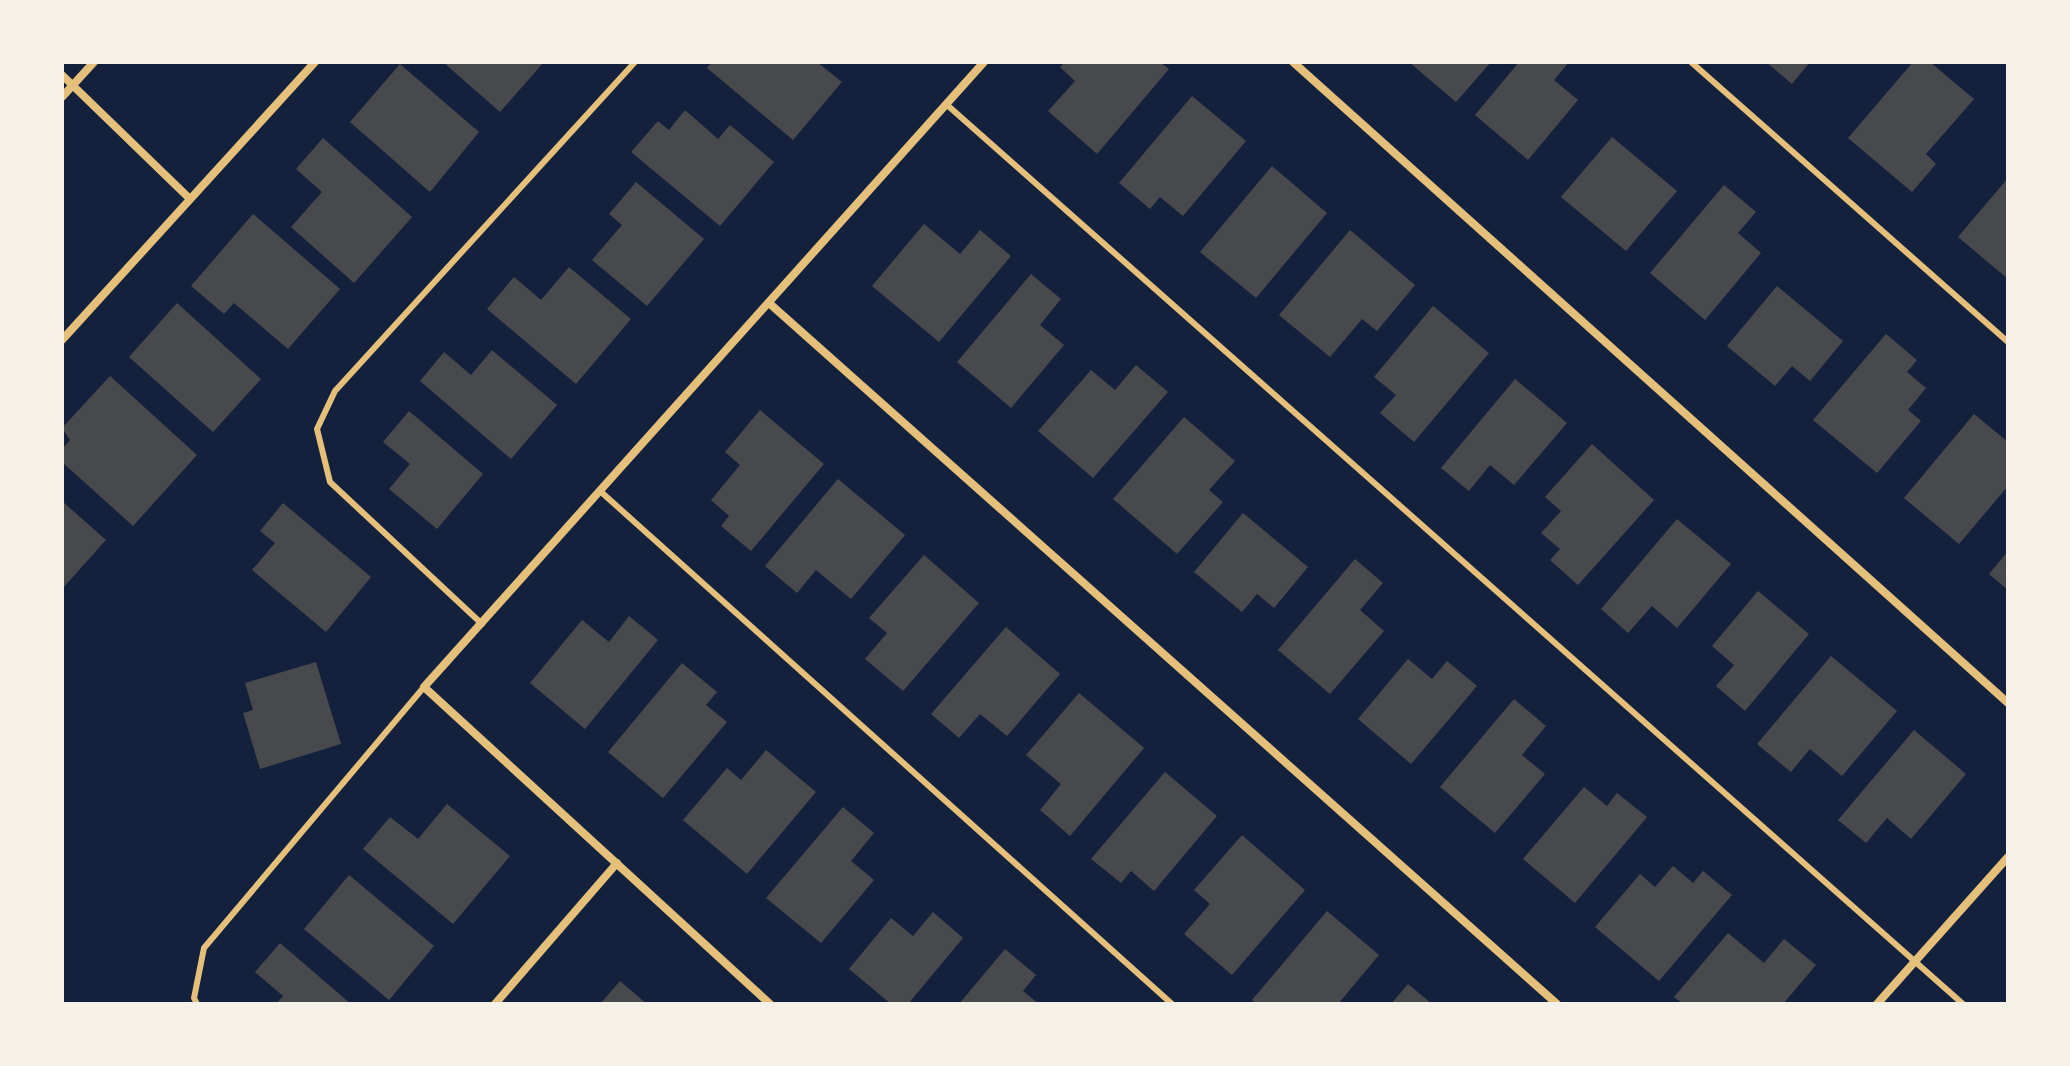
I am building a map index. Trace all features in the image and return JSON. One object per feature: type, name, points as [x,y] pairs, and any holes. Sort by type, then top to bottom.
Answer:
[{"type":"street","points":[[62,97],[94,62]]},
{"type":"street","points":[[62,340],[315,62]]},
{"type":"street","points":[[770,1004],[424,687],[984,62]]},
{"type":"street","points":[[1293,62],[2008,703]]},
{"type":"street","points":[[62,75],[190,199]]},
{"type":"street","points":[[769,303],[1557,1004]]},
{"type":"street","points":[[1877,1004],[2008,857]]},
{"type":"street","points":[[495,1004],[617,863]]},
{"type":"lane","points":[[482,624],[330,482],[317,429],[335,391],[635,62]]},
{"type":"lane","points":[[1691,62],[2008,342]]},
{"type":"lane","points":[[946,104],[1963,1004]]},
{"type":"lane","points":[[600,491],[1172,1004]]},
{"type":"lane","points":[[197,1004],[194,998],[204,948],[424,687]]},
{"type":"building","points":[[443,62],[544,62],[500,112]]},
{"type":"building","points":[[712,62],[817,62],[842,82],[793,140],[707,68]]},
{"type":"building","points":[[1065,62],[1160,62],[1169,69],[1097,154],[1048,111],[1075,81],[1060,67]]},
{"type":"building","points":[[1409,62],[1491,62],[1456,102]]},
{"type":"building","points":[[1519,62],[1569,62],[1554,80],[1578,100],[1528,160],[1475,115]]},
{"type":"building","points":[[1766,62],[1810,62],[1792,84]]},
{"type":"building","points":[[1913,62],[1930,62],[1974,99],[1926,154],[1936,164],[1912,192],[1848,138]]},
{"type":"building","points":[[400,64],[479,132],[430,192],[350,122]]},
{"type":"building","points":[[1192,96],[1246,141],[1183,216],[1160,197],[1150,209],[1119,183]]},
{"type":"building","points":[[685,110],[718,139],[730,125],[774,162],[720,226],[631,152],[658,121],[669,130]]},
{"type":"building","points":[[1612,137],[1677,191],[1626,251],[1561,197]]},
{"type":"building","points":[[323,138],[412,217],[354,283],[291,227],[322,192],[296,169]]},
{"type":"building","points":[[1272,166],[1327,213],[1256,298],[1200,252]]},
{"type":"building","points":[[2008,178],[2008,279],[1958,237]]},
{"type":"building","points":[[636,182],[704,239],[647,306],[592,260],[622,225],[609,214]]},
{"type":"building","points":[[1724,185],[1756,212],[1738,233],[1761,253],[1705,320],[1650,273]]},
{"type":"building","points":[[253,214],[340,289],[288,349],[234,303],[224,314],[191,286]]},
{"type":"building","points":[[924,224],[960,254],[980,230],[1011,256],[939,342],[872,286]]},
{"type":"building","points":[[1350,230],[1415,285],[1377,331],[1362,319],[1330,357],[1279,315]]},
{"type":"building","points":[[569,267],[631,319],[576,384],[487,309],[514,277],[541,300]]},
{"type":"building","points":[[1031,274],[1061,299],[1040,325],[1064,345],[1011,408],[957,362]]},
{"type":"building","points":[[1777,286],[1843,341],[1810,381],[1792,366],[1775,386],[1727,346]]},
{"type":"building","points":[[177,303],[261,379],[213,432],[129,357]]},
{"type":"building","points":[[1433,306],[1489,353],[1414,442],[1380,413],[1396,395],[1374,377]]},
{"type":"building","points":[[1886,334],[1917,360],[1907,372],[1926,388],[1908,410],[1921,421],[1877,473],[1813,420]]},
{"type":"building","points":[[492,350],[557,405],[511,459],[420,381],[444,352],[471,375]]},
{"type":"building","points":[[1136,365],[1168,392],[1093,478],[1038,431],[1091,370],[1115,390]]},
{"type":"building","points":[[110,376],[197,455],[133,526],[62,462],[62,449],[70,440],[62,428]]},
{"type":"building","points":[[1515,379],[1567,423],[1514,485],[1490,465],[1469,491],[1441,468]]},
{"type":"building","points":[[760,410],[824,464],[751,551],[721,526],[729,516],[711,500],[740,465],[725,452]]},
{"type":"building","points":[[409,411],[483,474],[437,529],[389,489],[410,464],[383,442]]},
{"type":"building","points":[[1974,414],[2008,442],[2008,486],[1959,544],[1904,498]]},
{"type":"building","points":[[1184,417],[1235,461],[1209,490],[1223,502],[1177,554],[1113,499]]},
{"type":"building","points":[[1592,444],[1654,500],[1578,585],[1550,560],[1560,549],[1541,533],[1561,511],[1545,497]]},
{"type":"building","points":[[838,479],[905,535],[851,599],[816,570],[797,593],[765,566]]},
{"type":"building","points":[[62,501],[106,540],[62,589]]},
{"type":"building","points":[[283,503],[371,577],[326,632],[252,570],[275,543],[260,531]]},
{"type":"building","points":[[1243,513],[1308,567],[1274,608],[1257,594],[1242,612],[1194,572]]},
{"type":"building","points":[[1677,519],[1731,564],[1677,628],[1652,606],[1628,633],[1601,609]]},
{"type":"building","points":[[2008,551],[2008,590],[1989,574]]},
{"type":"building","points":[[924,555],[979,603],[903,691],[865,659],[887,633],[869,618]]},
{"type":"building","points":[[1355,559],[1383,583],[1360,610],[1384,631],[1330,694],[1278,650]]},
{"type":"building","points":[[1758,591],[1809,634],[1745,711],[1716,686],[1734,665],[1712,646]]},
{"type":"building","points":[[629,616],[658,640],[585,729],[530,683],[582,620],[609,642]]},
{"type":"building","points":[[1006,627],[1060,674],[1007,736],[980,714],[959,738],[931,714]]},
{"type":"building","points":[[1831,656],[1897,711],[1842,776],[1810,749],[1791,772],[1757,744]]},
{"type":"building","points":[[1408,659],[1432,679],[1447,661],[1477,686],[1411,764],[1358,719]]},
{"type":"building","points":[[316,662],[341,744],[260,769],[243,713],[253,710],[245,683]]},
{"type":"building","points":[[682,663],[717,692],[706,705],[727,722],[663,798],[608,752]]},
{"type":"building","points":[[1079,693],[1144,748],[1070,836],[1040,810],[1061,784],[1026,755]]},
{"type":"building","points":[[1514,699],[1546,726],[1522,755],[1545,774],[1495,833],[1440,787]]},
{"type":"building","points":[[1914,730],[1966,774],[1911,839],[1887,818],[1866,843],[1838,820]]},
{"type":"building","points":[[766,750],[816,792],[747,874],[683,820],[727,768],[741,780]]},
{"type":"building","points":[[1165,772],[1217,816],[1154,891],[1131,871],[1121,883],[1091,859]]},
{"type":"building","points":[[1584,787],[1607,806],[1617,793],[1647,817],[1575,903],[1523,859]]},
{"type":"building","points":[[447,804],[510,856],[453,924],[363,849],[390,817],[418,839]]},
{"type":"building","points":[[843,807],[874,833],[851,861],[874,880],[821,943],[766,898]]},
{"type":"building","points":[[1242,835],[1305,890],[1232,975],[1184,934],[1210,904],[1194,890]]},
{"type":"building","points":[[1673,866],[1693,883],[1703,871],[1732,895],[1659,981],[1595,927],[1640,874],[1655,887]]},
{"type":"building","points":[[349,875],[434,946],[389,1000],[304,929]]},
{"type":"building","points":[[1327,911],[1379,955],[1338,1004],[1257,1004],[1252,1000]]},
{"type":"building","points":[[933,912],[963,938],[908,1004],[891,1004],[849,969],[891,918],[913,936]]},
{"type":"building","points":[[1728,933],[1764,963],[1784,939],[1816,965],[1783,1004],[1683,1004],[1674,997]]},
{"type":"building","points":[[280,943],[351,1004],[276,1004],[283,996],[255,972]]},
{"type":"building","points":[[1005,949],[1036,975],[1023,991],[1039,1004],[959,1004]]},
{"type":"building","points":[[620,981],[647,1004],[600,1004]]},
{"type":"building","points":[[1408,984],[1432,1004],[1391,1004]]}]
